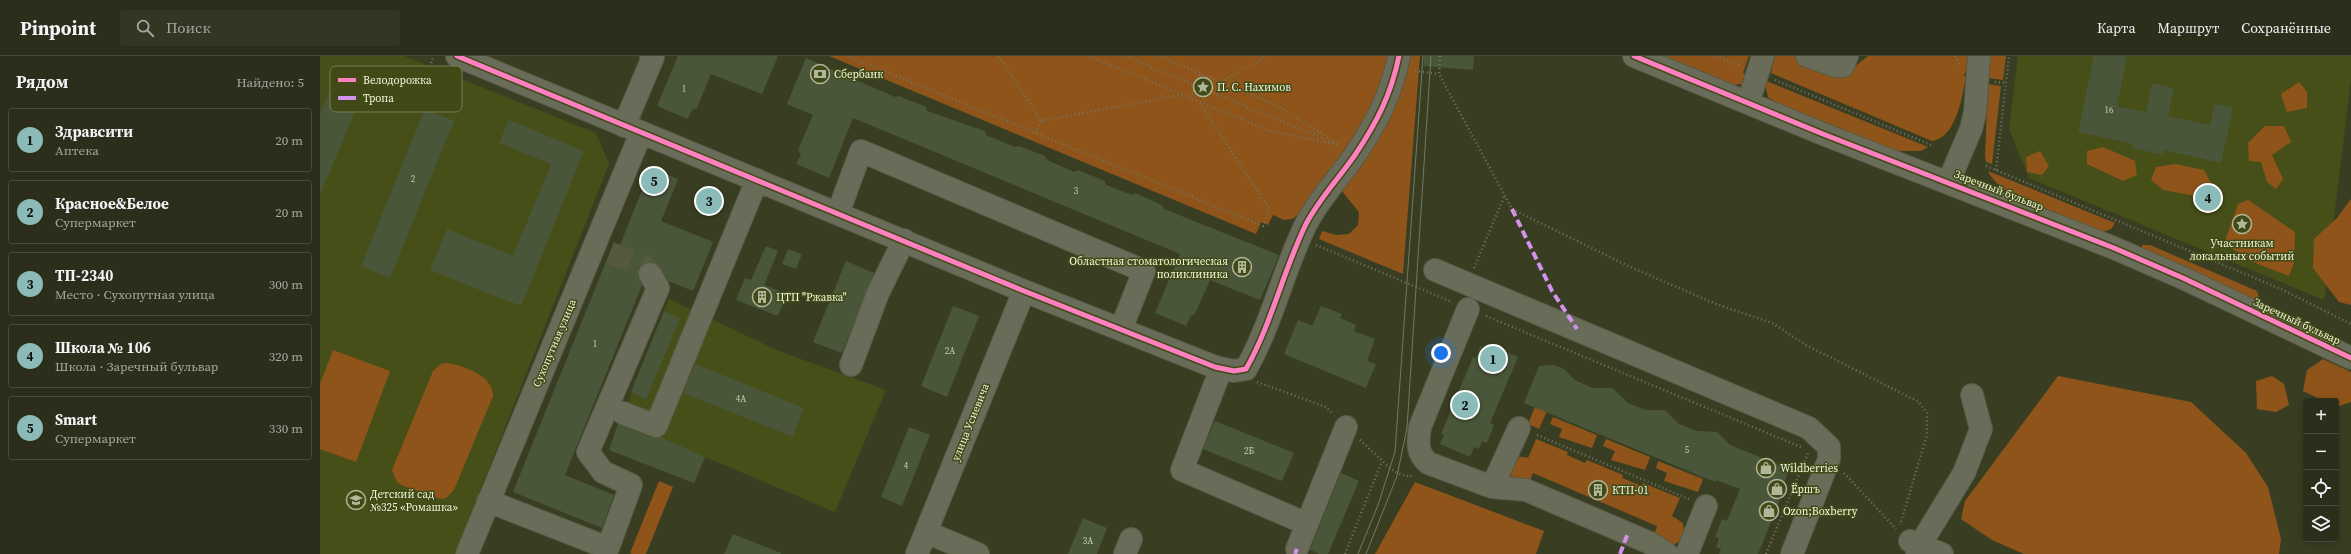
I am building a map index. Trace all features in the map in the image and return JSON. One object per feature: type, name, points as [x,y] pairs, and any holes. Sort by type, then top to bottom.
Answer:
[{"type":"street","points":[[456,56],[904,240],[1024,291],[1221,369],[1234,371],[1246,369],[1260,343],[1305,228],[1332,185],[1355,155],[1386,104],[1399,56]]},
{"type":"street","name":"Сухопутная улица","points":[[466,554],[488,501],[602,250],[653,57],[651,56]]},
{"type":"street","name":"Заречный бульвар","points":[[1634,56],[1823,134],[1949,181],[2176,275],[2351,358]]},
{"type":"street","points":[[1807,56],[1835,66],[1843,66],[1847,56]]},
{"type":"street","points":[[1949,181],[1971,129],[1975,113],[1979,56]]},
{"type":"street","points":[[1748,103],[1761,65]]},
{"type":"street","points":[[838,213],[861,151],[1144,271],[1121,329]]},
{"type":"street","points":[[623,413],[656,426],[757,180]]},
{"type":"street","points":[[851,365],[878,293],[904,240]]},
{"type":"street","points":[[1435,270],[1809,428],[1829,447],[1829,459],[1792,554]]},
{"type":"street","points":[[488,501],[608,548],[631,485],[603,472],[588,452],[658,288],[650,274]]},
{"type":"street","name":"улица Усиевича","points":[[917,554],[1024,291]]},
{"type":"street","points":[[1468,309],[1420,427],[1418,445],[1420,456],[1428,463],[1492,487],[1526,490],[1650,543],[1667,554]]},
{"type":"street","points":[[1221,369],[1182,470],[1307,524]]},
{"type":"street","points":[[1942,554],[1916,547],[1964,473],[1981,429],[1972,395]]},
{"type":"street","points":[[1297,549],[1346,427]]},
{"type":"street","points":[[1492,487],[1520,428]]},
{"type":"street","points":[[1687,554],[1706,506]]},
{"type":"street","points":[[926,532],[978,554]]},
{"type":"path","points":[[431,63],[434,56]]},
{"type":"path","points":[[848,56],[1263,226],[1270,210],[1198,102]]},
{"type":"path","points":[[999,56],[1040,121]]},
{"type":"path","points":[[1089,56],[1270,131],[1342,146]]},
{"type":"path","points":[[1125,56],[1342,146]]},
{"type":"path","points":[[1158,56],[1276,105],[1342,146]]},
{"type":"path","points":[[1220,82],[1267,56]]},
{"type":"path","points":[[1311,243],[1829,459],[1850,478],[1898,531],[1927,435],[1927,413],[1919,402],[1806,345],[1772,323],[1716,304],[1628,266],[1512,209],[1439,74],[1440,56]]},
{"type":"path","points":[[1716,56],[1761,65],[1931,145]]},
{"type":"path","points":[[1996,170],[2009,56]]},
{"type":"path","points":[[1190,98],[1201,74]]},
{"type":"path","points":[[1040,121],[1181,94]]},
{"type":"path","points":[[1036,133],[1040,121]]},
{"type":"path","points":[[1986,166],[2281,290],[2351,324]]},
{"type":"path","points":[[1467,284],[1504,196]]},
{"type":"path","points":[[1520,428],[1706,506]]},
{"type":"path","points":[[1766,554],[1809,451]]},
{"type":"path","points":[[1345,554],[1382,461]]},
{"type":"shaded area","points":[[320,56],[404,56],[429,66],[330,66],[330,112],[462,112],[462,79],[596,133],[609,164],[455,554],[320,554]]},
{"type":"shaded area","points":[[829,56],[1390,56],[1385,76],[1366,120],[1307,209],[1292,219],[1284,220],[1273,215],[1268,225],[1261,222],[1256,234]]},
{"type":"shaded area","points":[[1408,56],[1420,56],[1403,274],[1319,239],[1322,231],[1336,235],[1349,234],[1358,225],[1359,212],[1341,190]]},
{"type":"shaded area","points":[[1662,56],[1749,56],[1743,73],[1749,76],[1742,84],[1731,85]]},
{"type":"shaded area","points":[[1775,56],[1804,56],[1853,68],[1868,56],[1968,56],[1967,70],[1964,75],[1966,78],[1956,116],[1947,133],[1932,141],[1771,73]]},
{"type":"shaded area","points":[[1990,56],[2006,56],[2003,80],[1988,78]]},
{"type":"shaded area","points":[[2018,56],[2351,56],[2351,79],[2324,300],[2029,178],[2009,129]]},
{"type":"shaded area","points":[[1764,80],[1928,147],[1921,151],[1896,151],[1775,102],[1768,97]]},
{"type":"shaded area","points":[[2299,82],[2307,92],[2307,108],[2287,112],[2281,94]]},
{"type":"shaded area","points":[[1988,84],[2001,86],[1992,164],[1986,162],[1985,156]]},
{"type":"shaded area","points":[[2265,126],[2284,126],[2291,142],[2272,155],[2283,179],[2276,189],[2267,182],[2261,162],[2249,161],[2248,143]]},
{"type":"shaded area","points":[[2103,147],[2135,161],[2137,175],[2123,181],[2087,164],[2087,151]]},
{"type":"shaded area","points":[[2040,151],[2049,166],[2042,175],[2027,172],[2026,157]]},
{"type":"shaded area","points":[[2175,164],[2204,170],[2212,185],[2196,196],[2163,190],[2151,180],[2156,167]]},
{"type":"shaded area","points":[[1988,171],[2115,223],[2111,229],[2100,233],[2055,216],[2007,192],[1996,182]]},
{"type":"shaded area","points":[[2351,199],[2351,305],[2339,302],[2313,268],[2314,239],[2337,218]]},
{"type":"shaded area","points":[[2248,200],[2295,232],[2294,263],[2289,276],[2258,264],[2224,244],[2238,204]]},
{"type":"shaded area","points":[[2142,245],[2150,245],[2257,291],[2259,298],[2250,303],[2142,254]]},
{"type":"shaded area","points":[[669,299],[779,351],[886,390],[835,512],[705,457],[694,483],[609,450]]},
{"type":"shaded area","points":[[333,350],[390,371],[356,462],[320,449],[320,384]]},
{"type":"shaded area","points":[[2323,359],[2351,372],[2351,402],[2339,406],[2339,398],[2318,398],[2303,391],[2307,370]]},
{"type":"shaded area","points":[[446,363],[469,369],[483,377],[492,389],[493,396],[454,490],[446,498],[440,499],[401,485],[397,482],[392,470],[433,371],[441,364]]},
{"type":"shaded area","points":[[2058,376],[2191,402],[2246,453],[2268,487],[2281,539],[2279,554],[2024,554],[1992,540],[1961,519],[1965,501]]},
{"type":"shaded area","points":[[2272,376],[2284,384],[2289,405],[2276,412],[2257,409],[2256,381]]},
{"type":"shaded area","points":[[1535,407],[1547,411],[1539,429],[1528,424]]},
{"type":"shaded area","points":[[1553,417],[1597,435],[1592,448],[1559,437],[1562,429],[1550,424]]},
{"type":"shaded area","points":[[1536,439],[1568,452],[1567,455],[1585,463],[1587,460],[1623,475],[1622,478],[1642,486],[1643,483],[1680,498],[1672,516],[1683,523],[1684,529],[1681,541],[1671,546],[1654,536],[1657,526],[1533,473],[1527,487],[1513,483],[1509,470],[1511,466],[1518,457],[1528,458]]},
{"type":"shaded area","points":[[1606,439],[1650,457],[1645,470],[1611,460],[1615,451],[1603,446]]},
{"type":"shaded area","points":[[1658,461],[1703,479],[1698,492],[1664,481],[1667,473],[1656,468]]},
{"type":"shaded area","points":[[659,481],[673,487],[646,554],[632,554],[630,553]]},
{"type":"shaded area","points":[[1415,482],[1544,531],[1536,554],[1375,554]]},
{"type":"building","points":[[678,56],[778,56],[762,94],[711,74],[697,108],[692,110],[688,119],[657,106]]},
{"type":"building","points":[[1424,56],[1474,56],[1473,70],[1424,66]]},
{"type":"building","points":[[2094,56],[2127,56],[2117,106],[2146,112],[2152,83],[2174,88],[2168,116],[2210,125],[2214,104],[2233,108],[2221,163],[2164,150],[2163,155],[2132,148],[2133,144],[2078,132]]},
{"type":"building","points":[[806,58],[895,97],[899,96],[926,107],[927,111],[985,131],[986,135],[1015,147],[1019,146],[1045,156],[1047,160],[1074,172],[1078,170],[1105,181],[1106,185],[1132,195],[1135,193],[1162,205],[1164,209],[1279,255],[1260,300],[1210,280],[1195,314],[1191,316],[1186,326],[1155,313],[1180,254],[853,118],[829,178],[796,164],[801,155],[798,150],[813,115],[787,104]]},
{"type":"building","points":[[330,90],[330,112],[355,112],[320,195],[320,114]]},
{"type":"building","points":[[424,112],[432,112],[454,121],[390,278],[361,266]]},
{"type":"building","points":[[509,120],[584,151],[521,306],[430,270],[447,229],[513,256],[551,164],[499,143]]},
{"type":"building","points":[[651,168],[678,179],[661,221],[713,242],[693,291],[668,281],[656,263],[644,263],[639,268],[638,274],[642,285],[565,475],[614,495],[602,528],[513,492],[614,242],[620,245]]},
{"type":"building","points":[[703,190],[721,197],[715,213],[697,206]]},
{"type":"building","name":"ЦТП \"Ржавка\"","points":[[766,246],[778,251],[764,285],[787,294],[778,316],[736,300],[745,278],[751,280]]},
{"type":"building","points":[[788,249],[802,254],[796,269],[782,264]]},
{"type":"building","points":[[846,261],[874,273],[842,353],[813,342]]},
{"type":"building","points":[[953,306],[979,316],[947,397],[921,386]]},
{"type":"building","points":[[1321,306],[1342,314],[1340,318],[1356,325],[1354,331],[1375,339],[1367,361],[1376,364],[1366,388],[1284,354],[1298,320],[1312,326]]},
{"type":"building","points":[[664,311],[680,318],[646,400],[631,392]]},
{"type":"building","points":[[1489,345],[1518,357],[1490,423],[1494,425],[1487,443],[1482,441],[1479,449],[1474,447],[1470,457],[1440,444],[1444,435],[1441,434],[1473,357],[1476,358],[1480,346],[1487,349]]},
{"type":"building","points":[[695,364],[804,408],[793,437],[683,393]]},
{"type":"building","points":[[1554,365],[1564,369],[1575,380],[1592,388],[1612,388],[1628,403],[1645,410],[1665,410],[1679,424],[1697,431],[1717,432],[1730,445],[1782,466],[1780,470],[1788,473],[1782,487],[1785,488],[1758,554],[1719,554],[1721,549],[1716,547],[1719,538],[1715,537],[1722,519],[1727,521],[1740,489],[1716,480],[1715,482],[1524,403],[1539,366]]},
{"type":"building","points":[[1215,421],[1294,453],[1282,481],[1203,449]]},
{"type":"building","points":[[618,424],[651,438],[660,437],[705,457],[694,483],[609,450]]},
{"type":"building","points":[[909,427],[930,435],[902,506],[881,497]]},
{"type":"building","points":[[1341,473],[1359,481],[1328,554],[1320,554],[1310,550]]},
{"type":"building","points":[[1083,518],[1107,528],[1097,554],[1068,554]]},
{"type":"building","points":[[733,534],[781,553],[781,554],[724,554]]},
{"type":"tunnel","points":[[610,253],[645,266],[650,274]]},
{"type":"tram line","points":[[1358,554],[1378,505],[1395,452],[1423,56]]},
{"type":"tram line","points":[[1366,554],[1397,476],[1407,428],[1431,56]]},
{"type":"marked path","points":[[1512,209],[1552,291],[1577,329]]},
{"type":"marked path","points":[[1620,554],[1628,533]]},
{"type":"marked path","points":[[1295,554],[1297,549]]},
{"type":"cycle path","points":[[457,56],[1024,291],[1215,367],[1234,371],[1246,369],[1263,334],[1306,224],[1323,197],[1355,155],[1370,131],[1387,96],[1399,56]]},
{"type":"cycle path","points":[[1634,56],[1823,134],[2114,248],[2183,278],[2351,358]]},
{"type":"place","name":"Сбербанк","points":[[820,74]]},
{"type":"place","name":"П. С. Нахимов","points":[[1203,87]]},
{"type":"place","name":"Smart","points":[[654,181]]},
{"type":"place","name":"Школа № 106","points":[[2208,198]]},
{"type":"place","name":"ТП-2340","points":[[709,201]]},
{"type":"place","name":"Участникам локальных событий","points":[[2242,224]]},
{"type":"place","name":"Областная стоматологическая поликлиника","points":[[1242,267]]},
{"type":"place","name":"ЦТП \"Ржавка\"","points":[[762,297]]},
{"type":"place","name":"Здравсити","points":[[1493,359]]},
{"type":"place","name":"Красное&Белое","points":[[1465,405]]},
{"type":"place","name":"Wildberries","points":[[1766,468]]},
{"type":"place","name":"Ёршъ","points":[[1777,489]]},
{"type":"place","name":"КТП-01","points":[[1598,490]]},
{"type":"place","name":"Детский сад №325 «Ромашка»","points":[[356,500]]},
{"type":"place","name":"Ozon;Boxberry","points":[[1769,511]]}]
